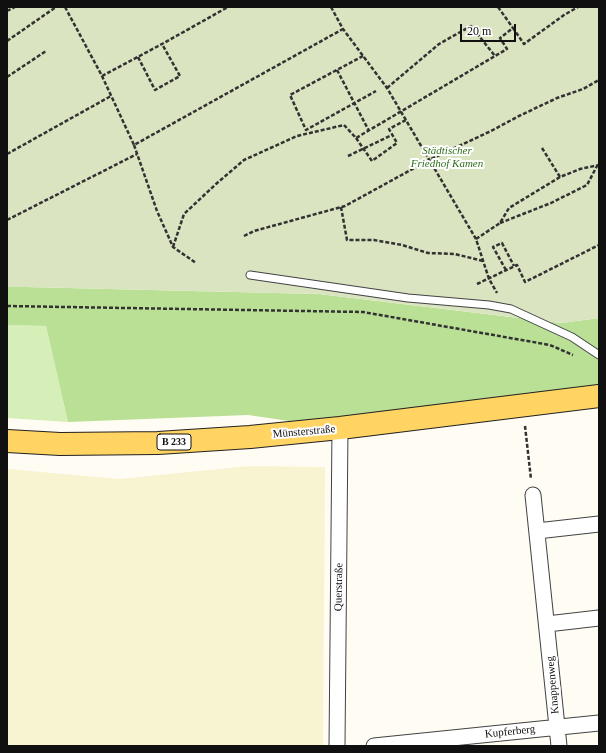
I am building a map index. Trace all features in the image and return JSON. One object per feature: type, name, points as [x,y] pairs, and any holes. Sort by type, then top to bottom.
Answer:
[{"type":"main road","name":"Münsterstraße","points":[[7,441],[60,444],[158,442],[250,437],[340,428],[599,396]]},
{"type":"street","name":"Querstraße","points":[[337,746],[340,428]]},
{"type":"street","name":"Knappenweg","points":[[533,495],[559,746]]},
{"type":"street","points":[[537,531],[599,524]]},
{"type":"street","points":[[547,624],[599,618]]},
{"type":"street","name":"Kupferberg","points":[[374,746],[599,723]]},
{"type":"lane","points":[[250,275],[408,298],[511,309],[572,337],[599,355]]},
{"type":"path","points":[[7,11],[15,7]]},
{"type":"path","points":[[7,41],[56,7]]},
{"type":"path","points":[[65,7],[102,76],[134,145],[157,211],[172,248],[196,263]]},
{"type":"path","points":[[102,76],[228,7]]},
{"type":"path","points":[[331,7],[344,29],[387,88],[401,111],[476,239],[489,278],[499,296],[511,309]]},
{"type":"path","points":[[498,7],[524,44],[564,15],[578,7]]},
{"type":"path","points":[[387,88],[439,44],[471,26],[495,56]]},
{"type":"path","points":[[356,138],[507,49],[500,38],[513,28]]},
{"type":"path","points":[[134,145],[344,29]]},
{"type":"path","points":[[138,57],[155,90],[180,76],[162,44]]},
{"type":"path","points":[[7,77],[46,51]]},
{"type":"path","points":[[363,56],[290,95],[306,130],[376,91]]},
{"type":"path","points":[[337,70],[369,131]]},
{"type":"path","points":[[244,236],[254,231],[341,207],[429,160],[557,98],[583,89],[599,80]]},
{"type":"path","points":[[7,154],[111,96]]},
{"type":"path","points":[[172,248],[184,214],[244,160],[297,136],[344,125],[356,138],[372,161],[397,143],[389,129],[406,120]]},
{"type":"path","points":[[348,156],[392,134]]},
{"type":"path","points":[[542,148],[560,178]]},
{"type":"path","points":[[7,220],[137,154]]},
{"type":"path","points":[[476,239],[500,223],[551,203],[587,185],[598,166]]},
{"type":"path","points":[[500,223],[509,208],[560,178],[580,169],[598,166]]},
{"type":"path","points":[[341,207],[347,240],[374,240],[402,245],[428,253],[455,254],[484,261]]},
{"type":"path","points":[[506,270],[494,247],[502,242],[514,266],[517,265],[525,282],[599,245]]},
{"type":"path","points":[[477,284],[514,266]]},
{"type":"path","points":[[7,306],[363,312],[550,345],[578,357]]},
{"type":"path","points":[[526,440],[533,495]]},
{"type":"shaded area","points":[[249,466],[325,467],[323,746],[7,746],[7,469],[119,479]]},
{"type":"green space","name":"Städtischer Friedhof Kamen","points":[[7,7],[599,7],[599,318],[562,323],[319,294],[7,287]]},
{"type":"green space","points":[[7,287],[319,294],[561,323],[599,318],[599,392],[330,427],[248,415],[68,422],[46,326],[7,325]]},
{"type":"green space","points":[[7,325],[46,326],[68,422],[7,418]]}]
